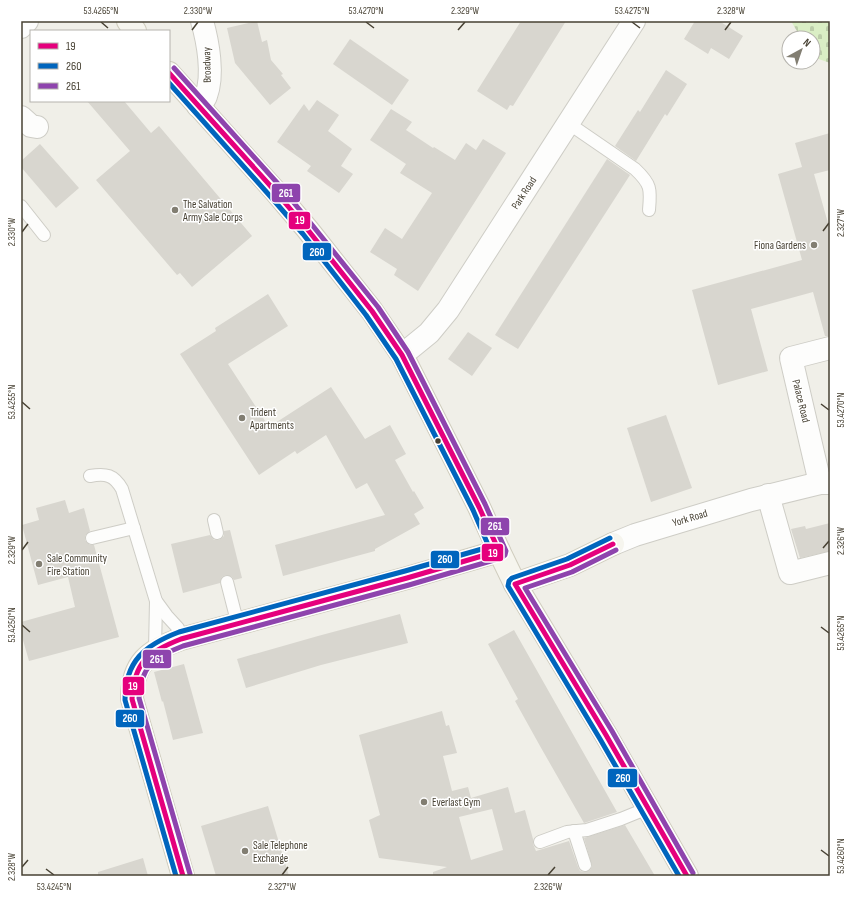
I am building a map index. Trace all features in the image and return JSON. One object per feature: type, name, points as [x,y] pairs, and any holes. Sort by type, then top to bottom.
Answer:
[{"type":"main road","points":[[128,21],[134,30]]},
{"type":"main road","points":[[170,74],[308,230],[372,311],[402,355],[479,506],[515,584],[582,694],[686,876]]},
{"type":"main road","points":[[515,584],[570,565],[613,544]]},
{"type":"main road","points":[[183,876],[132,699],[134,676],[150,654],[168,643],[181,639],[238,625],[499,551]]},
{"type":"street","points":[[21,27],[27,21]]},
{"type":"street","name":"Broadway","points":[[198,106],[206,98],[209,80],[206,34],[202,21]]},
{"type":"street","name":"Park Road","points":[[402,355],[429,333],[448,310],[634,21]]},
{"type":"street","name":"Palace Road","points":[[825,483],[791,358],[830,348]]},
{"type":"street","name":"York Road","points":[[613,544],[635,535],[768,495],[825,483]]},
{"type":"street","points":[[768,495],[790,574],[830,563]]},
{"type":"lane","points":[[568,123],[635,168],[643,176],[651,192],[649,210]]},
{"type":"lane","points":[[21,206],[44,235]]},
{"type":"lane","points":[[90,476],[101,474],[106,475],[118,482],[122,489],[156,601],[178,628],[181,639]]},
{"type":"lane","points":[[214,520],[217,533]]},
{"type":"lane","points":[[92,538],[134,528]]},
{"type":"lane","points":[[227,582],[238,625]]},
{"type":"lane","points":[[150,654],[156,601]]},
{"type":"lane","points":[[540,842],[567,832],[587,830],[648,808]]},
{"type":"lane","points":[[574,832],[585,865]]},
{"type":"green space","points":[[791,21],[830,21],[830,63],[821,60],[821,30],[796,30]]},
{"type":"building","points":[[257,21],[262,42],[267,40],[271,60],[283,74],[281,75],[291,88],[270,105],[235,63],[227,28]]},
{"type":"building","points":[[521,21],[566,21],[513,106],[510,105],[507,110],[477,91]]},
{"type":"building","points":[[695,21],[719,21],[743,36],[729,59],[711,48],[708,54],[684,39]]},
{"type":"building","points":[[350,39],[409,80],[392,105],[333,64]]},
{"type":"building","points":[[666,70],[687,84],[667,116],[665,114],[636,161],[615,146],[638,110],[640,112]]},
{"type":"building","points":[[317,100],[339,115],[328,131],[352,149],[341,166],[353,174],[339,193],[307,171],[311,166],[277,142],[304,104],[309,111]]},
{"type":"building","name":"The Salvation Army Sale Corps","points":[[88,102],[125,102],[151,133],[159,126],[252,236],[192,287],[180,273],[177,275],[96,180],[130,151]]},
{"type":"building","points":[[391,109],[412,122],[406,130],[433,148],[434,147],[455,160],[466,143],[476,150],[483,139],[506,153],[418,291],[394,275],[397,269],[370,252],[385,228],[402,239],[432,193],[400,173],[406,164],[370,140]]},
{"type":"building","name":"Fiona Gardens","points":[[830,133],[830,170],[814,174],[830,230],[830,336],[825,336],[813,292],[751,309],[768,371],[718,385],[692,290],[802,260],[778,174],[802,167],[795,143]]},
{"type":"building","points":[[40,144],[79,188],[56,208],[21,167],[21,161]]},
{"type":"building","points":[[607,159],[630,175],[518,349],[495,335]]},
{"type":"building","points":[[268,294],[288,326],[228,364],[269,427],[331,387],[365,439],[390,425],[406,454],[395,460],[424,508],[414,514],[420,524],[375,549],[375,551],[283,576],[275,545],[385,515],[367,483],[356,489],[326,435],[297,454],[295,451],[259,475],[180,354],[216,331],[215,328]]},
{"type":"building","points":[[468,332],[492,348],[472,376],[448,359]]},
{"type":"building","points":[[666,415],[692,488],[651,502],[627,428]]},
{"type":"building","points":[[65,500],[69,513],[84,508],[90,531],[85,536],[85,540],[90,545],[94,545],[119,637],[29,661],[21,633],[21,622],[75,607],[68,577],[38,585],[22,525],[39,520],[36,508]]},
{"type":"building","points":[[830,523],[830,551],[800,558],[791,529],[805,526],[806,529]]},
{"type":"building","points":[[230,530],[242,578],[234,580],[232,577],[226,575],[222,577],[220,583],[183,593],[171,544],[210,535],[214,540],[219,540],[224,536],[224,531]]},
{"type":"building","points":[[400,614],[408,643],[321,665],[246,688],[237,659]]},
{"type":"building","points":[[514,630],[617,812],[584,823],[540,746],[515,701],[518,699],[488,644]]},
{"type":"building","points":[[184,664],[203,733],[173,740],[154,672]]},
{"type":"building","name":"Everlast Gym","points":[[442,711],[446,726],[449,725],[457,753],[443,756],[452,791],[468,787],[471,798],[508,787],[515,813],[525,810],[536,851],[569,841],[578,867],[580,871],[584,872],[590,870],[592,866],[584,838],[625,825],[655,876],[433,876],[433,872],[447,867],[379,858],[369,820],[380,815],[359,735]],"holes":[[[492,809],[503,850],[471,860],[459,817]]]},
{"type":"building","name":"Sale Telephone Exchange","points":[[268,806],[289,876],[216,876],[201,826]]},
{"type":"building","points":[[143,858],[148,876],[98,876],[98,872]]},
{"type":"transit line","name":"261","points":[[174,68],[280,186],[378,307],[408,352],[485,504],[506,551],[505,555],[501,558],[409,585],[183,646],[164,654],[151,664],[146,670],[143,678],[139,698],[190,874]]},
{"type":"transit line","name":"19","points":[[170,74],[275,191],[372,311],[402,355],[479,507],[499,551],[407,578],[181,639],[160,649],[145,660],[136,676],[133,686],[132,699],[183,876]]},
{"type":"transit line","name":"260","points":[[170,84],[303,234],[366,315],[396,359],[473,510],[489,547],[179,632],[156,643],[139,656],[129,675],[126,686],[125,700],[176,876]]},
{"type":"transit line","name":"260","points":[[610,538],[567,559],[512,578],[509,581],[508,586],[600,739],[679,876]]},
{"type":"transit line","name":"19","points":[[613,544],[570,565],[515,584],[606,735],[687,876]]},
{"type":"transit line","name":"261","points":[[616,550],[572,572],[525,588],[612,731],[693,873]]},
{"type":"place","name":"The Salvation Army Sale Corps","points":[[175,210]]},
{"type":"place","name":"Fiona Gardens","points":[[814,245]]},
{"type":"place","name":"Trident Apartments","points":[[242,418]]},
{"type":"place","name":"Sale Community Fire Station","points":[[39,564]]},
{"type":"place","name":"Everlast Gym","points":[[424,802]]},
{"type":"place","name":"Sale Telephone Exchange","points":[[245,851]]}]
